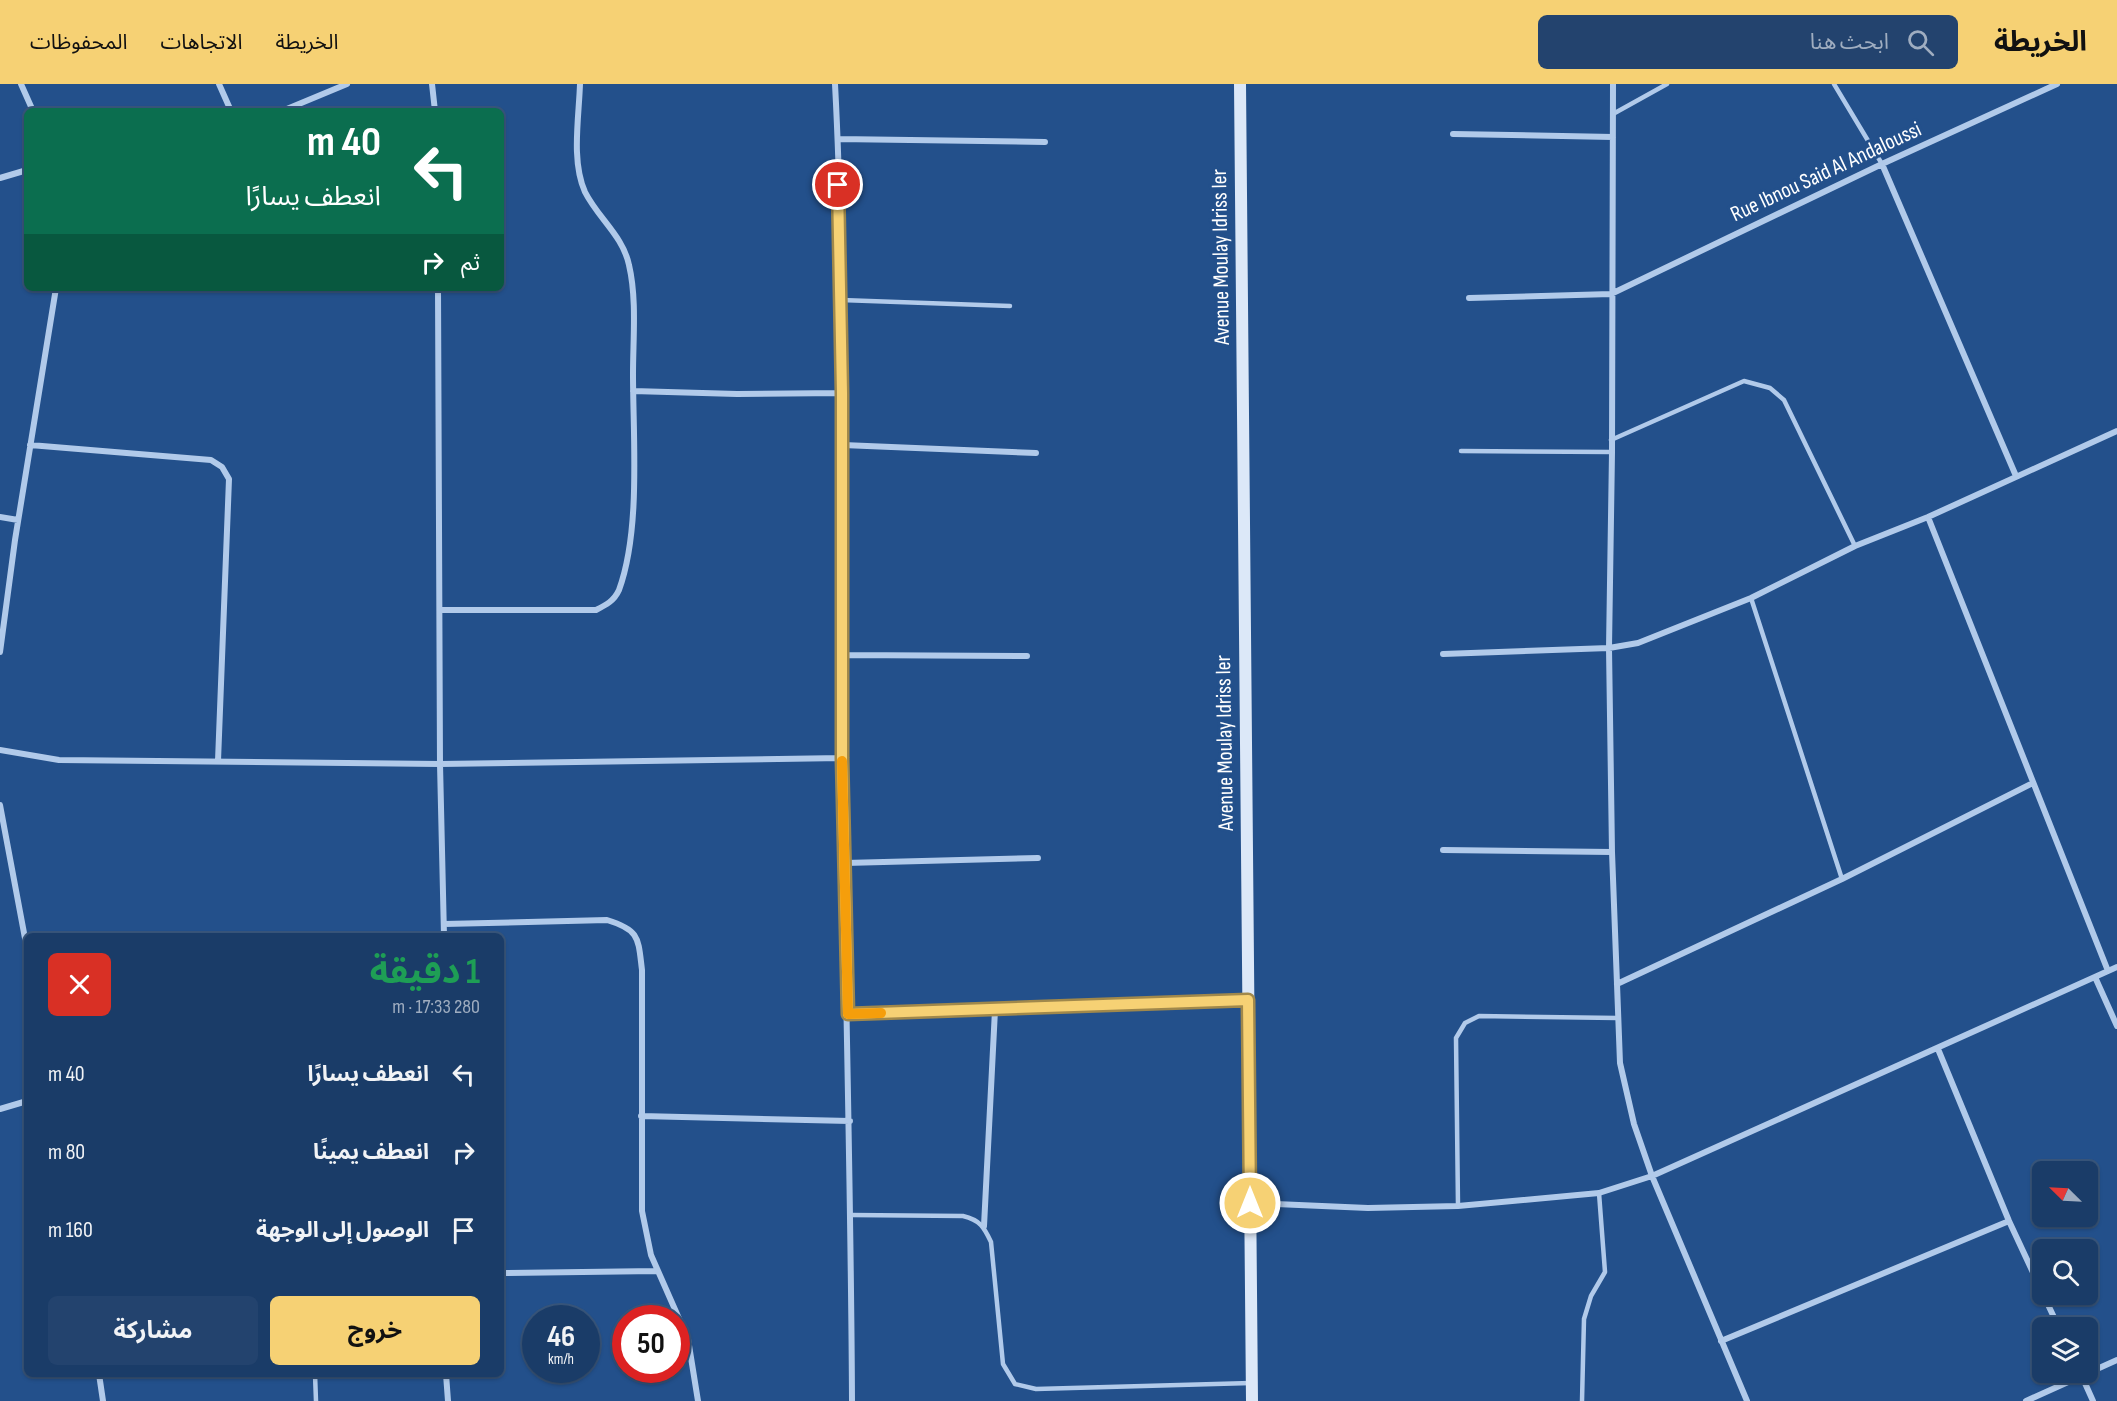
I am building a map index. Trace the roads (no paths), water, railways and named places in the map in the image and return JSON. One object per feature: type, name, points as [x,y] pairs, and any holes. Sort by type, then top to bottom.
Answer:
[{"type":"main road","name":"Avenue Moulay Idriss Ier","points":[[1240,84],[1252,1401]]},
{"type":"street","points":[[21,84],[32,108]]},
{"type":"street","points":[[219,84],[230,108]]},
{"type":"street","points":[[289,108],[347,84]]},
{"type":"street","points":[[432,84],[435,108]]},
{"type":"street","points":[[440,610],[596,610],[610,603],[618,592],[623,576],[632,525],[633,391],[630,267],[625,249],[586,194],[581,181],[578,167],[580,84]]},
{"type":"street","points":[[835,84],[843,445],[842,758],[850,1121],[852,1401]]},
{"type":"street","points":[[1613,84],[1609,648],[1612,852],[1620,1063],[1632,1114],[1653,1176],[1747,1401]]},
{"type":"street","name":"Rue Ibnou Said Al Andaloussi","points":[[1611,294],[1882,164],[2057,84]]},
{"type":"street","points":[[1453,134],[1613,137]]},
{"type":"street","points":[[838,139],[1045,142]]},
{"type":"street","points":[[1882,164],[2016,476]]},
{"type":"street","points":[[0,178],[24,171]]},
{"type":"street","points":[[0,652],[18,520],[56,291]]},
{"type":"street","points":[[438,291],[440,764],[444,933]]},
{"type":"street","points":[[1469,297],[1611,294]]},
{"type":"street","points":[[633,391],[737,394],[842,393]]},
{"type":"street","points":[[1443,654],[1609,648],[1638,643],[1751,598],[1855,546],[1928,517],[2117,431]]},
{"type":"street","points":[[843,445],[1036,453]]},
{"type":"street","points":[[30,446],[211,460],[222,467],[229,479],[218,761]]},
{"type":"street","points":[[0,517],[18,520]]},
{"type":"street","points":[[1928,517],[2108,971]]},
{"type":"street","points":[[842,655],[1027,656]]},
{"type":"street","points":[[0,750],[59,760],[440,764],[842,758]]},
{"type":"street","points":[[1617,984],[1842,879],[2033,783]]},
{"type":"street","points":[[0,805],[24,933]]},
{"type":"street","points":[[1443,850],[1612,852]]},
{"type":"street","points":[[845,863],[1038,858]]},
{"type":"street","points":[[444,924],[607,920],[625,925],[634,932],[638,940],[642,970],[642,1211],[651,1255],[688,1339],[698,1401]]},
{"type":"street","points":[[1250,1203],[1368,1208],[1458,1206],[1599,1193],[1653,1176],[2117,967]]},
{"type":"street","points":[[2095,977],[2117,1026]]},
{"type":"street","points":[[848,1014],[1248,1000]]},
{"type":"street","points":[[984,1226],[995,1010]]},
{"type":"street","points":[[1938,1049],[2009,1221],[2032,1270]]},
{"type":"street","points":[[0,1109],[24,1102]]},
{"type":"street","points":[[641,1116],[850,1121]]},
{"type":"street","points":[[1721,1341],[2009,1221]]},
{"type":"street","points":[[504,1273],[657,1271]]},
{"type":"street","points":[[2098,1368],[2117,1360]]},
{"type":"street","points":[[99,1377],[103,1401]]},
{"type":"street","points":[[446,1377],[448,1401]]},
{"type":"street","points":[[2026,1401],[2064,1383]]},
{"type":"street","points":[[2085,1383],[2093,1401]]},
{"type":"lane","points":[[1613,114],[1667,84]]},
{"type":"lane","points":[[1834,84],[1882,164]]},
{"type":"lane","points":[[841,300],[1010,306]]},
{"type":"lane","points":[[1611,441],[1744,381],[1770,388],[1784,400],[1855,546]]},
{"type":"lane","points":[[1461,451],[1612,452]]},
{"type":"lane","points":[[1751,598],[1842,879]]},
{"type":"lane","points":[[1458,1206],[1456,1038],[1465,1023],[1479,1016],[1617,1018]]},
{"type":"lane","points":[[1582,1401],[1584,1319],[1591,1296],[1605,1272],[1599,1193]]},
{"type":"lane","points":[[851,1215],[963,1216],[976,1219],[984,1226],[992,1242],[1003,1364],[1016,1384],[1036,1389],[1251,1383]]},
{"type":"lane","points":[[315,1377],[316,1401]]}]
